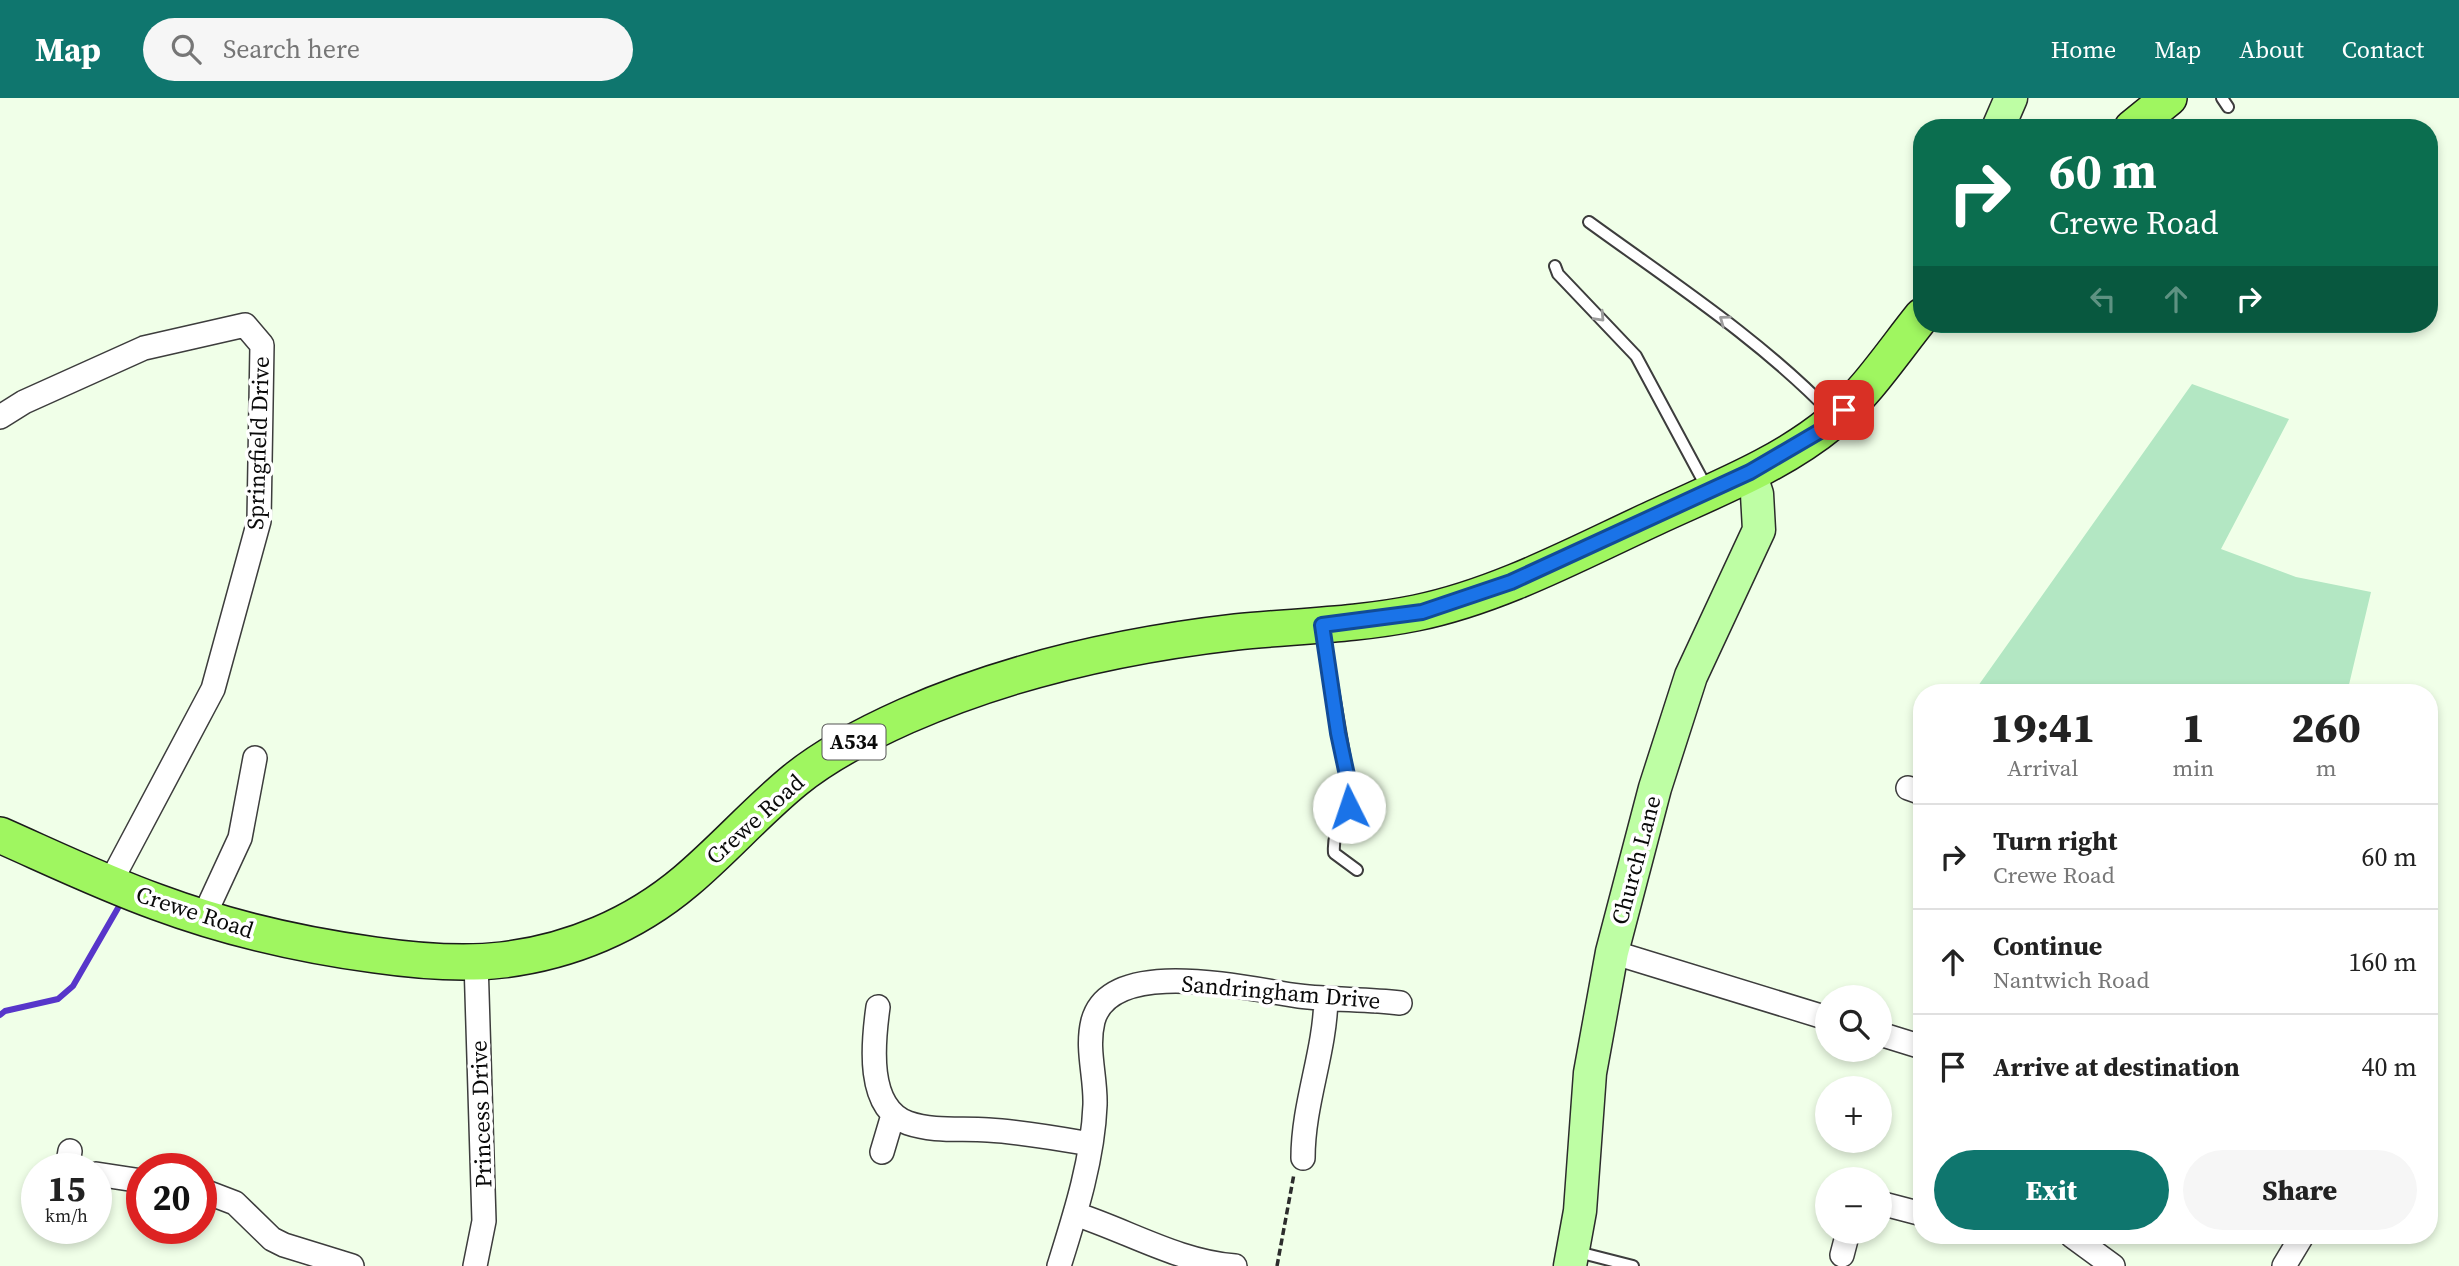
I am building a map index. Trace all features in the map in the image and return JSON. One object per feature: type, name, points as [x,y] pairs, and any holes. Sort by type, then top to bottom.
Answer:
[{"type":"main road","points":[[2143,119],[2169,98]]},
{"type":"main road","name":"A534","points":[[1750,472],[1788,452],[1836,418],[1874,377],[1913,327]]},
{"type":"main road","name":"Crewe Road","points":[[0,835],[110,883],[203,918],[354,952],[441,962],[531,956],[569,946],[630,920],[688,880],[796,779],[827,757],[871,732],[966,691],[1101,653],[1235,632],[1322,625],[1422,612],[1463,600],[1535,572],[1750,472]]},
{"type":"street","points":[[2002,119],[2011,98]]},
{"type":"street","name":"Springfield Drive","points":[[0,417],[24,402],[144,348],[245,325],[262,345],[259,521],[214,689],[110,883]]},
{"type":"street","name":"Church Lane","points":[[1572,1259],[1590,1073],[1612,952],[1651,801],[1691,676],[1759,530],[1757,494],[1750,472]]},
{"type":"street","points":[[203,918],[240,838],[255,758]]},
{"type":"street","points":[[1612,952],[1815,1014]]},
{"type":"street","name":"Princess Drive","points":[[475,1266],[484,1221],[476,961]]},
{"type":"street","name":"Sandringham Drive","points":[[1059,1266],[1075,1214],[1090,1144],[1095,1106],[1090,1036],[1101,1005],[1112,995],[1143,983],[1238,984],[1291,995],[1400,1003]]},
{"type":"street","points":[[1303,1158],[1306,1110],[1320,1059],[1326,998]]},
{"type":"street","points":[[878,1007],[875,1057],[878,1086],[884,1105],[893,1115],[927,1127],[1004,1131],[1090,1144]]},
{"type":"street","points":[[1892,1038],[1913,1044]]},
{"type":"street","points":[[882,1152],[884,1135],[893,1115]]},
{"type":"street","points":[[217,1197],[235,1203],[272,1239],[352,1266]]},
{"type":"street","points":[[1892,1206],[1913,1212]]},
{"type":"street","points":[[1075,1214],[1116,1227],[1183,1256],[1235,1266]]},
{"type":"street","points":[[1842,1255],[1845,1244]]},
{"type":"street","points":[[2083,1244],[2113,1266]]},
{"type":"street","points":[[2284,1266],[2297,1244]]},
{"type":"lane","points":[[1589,222],[1747,337],[1804,385],[1836,418]]},
{"type":"lane","points":[[1555,267],[1558,274],[1636,356],[1709,492]]},
{"type":"lane","points":[[1322,625],[1338,733],[1351,794],[1349,807],[1337,825],[1334,853],[1357,870]]},
{"type":"lane","points":[[1572,1259],[1633,1266]]},
{"type":"path","points":[[1277,1266],[1296,1166],[1303,1158]]},
{"type":"green space","points":[[2192,384],[2289,419],[2221,549],[2296,577],[2371,592],[2349,684],[1979,684]]},
{"type":"waterway","points":[[0,1015],[5,1011],[58,999],[73,986],[118,908]]},
{"type":"route","points":[[1349,807],[1351,794],[1338,733],[1322,625],[1422,612],[1511,582],[1750,472],[1820,431],[1844,410]]}]
